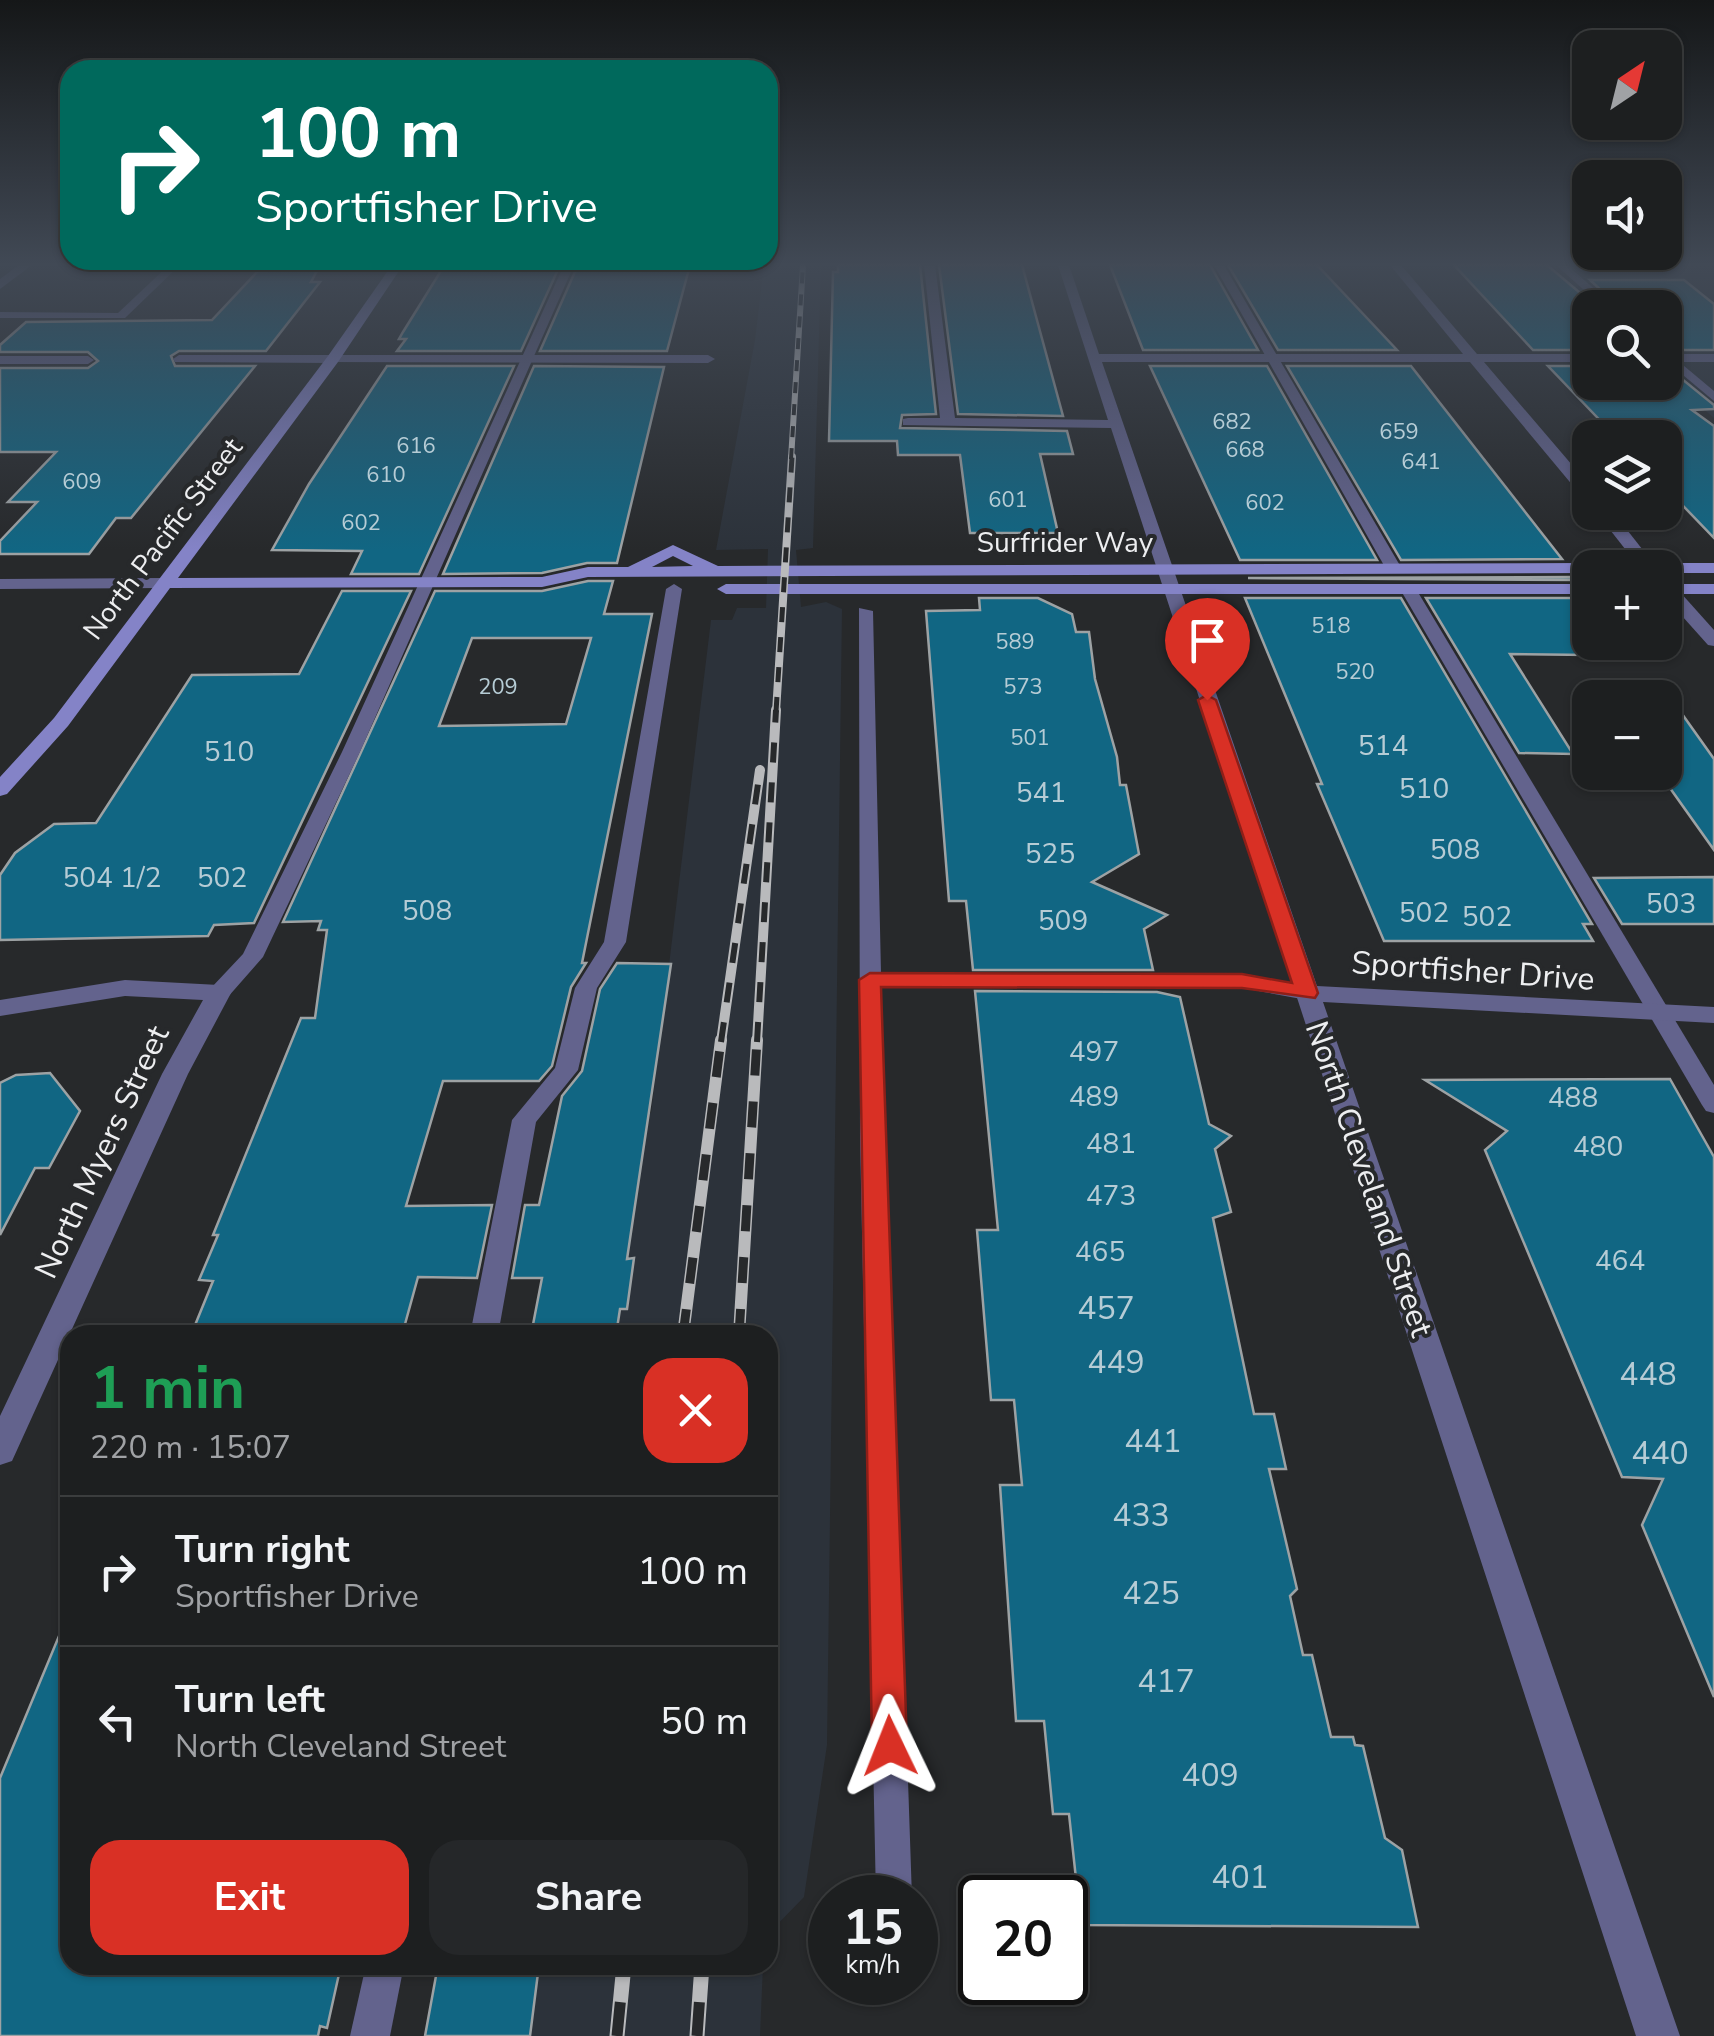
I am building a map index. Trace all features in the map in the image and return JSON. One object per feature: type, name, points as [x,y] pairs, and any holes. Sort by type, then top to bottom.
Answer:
[{"type":"main road","name":"North Pacific Street","points":[[0,790],[61,722],[331,360]]},
{"type":"main road","name":"Surfrider Way","points":[[164,584],[542,582],[618,572],[1572,568]]},
{"type":"main road","points":[[1682,568],[1714,568]]},
{"type":"main road","name":"Surfrider Way","points":[[542,582],[572,589],[1572,589]]},
{"type":"main road","points":[[1682,588],[1714,589]]},
{"type":"main road","points":[[865,611],[867,605],[901,589]]},
{"type":"street","points":[[940,360],[948,422]]},
{"type":"street","name":"North Cleveland Street","points":[[1096,360],[1162,570],[1658,2036]]},
{"type":"street","points":[[1480,360],[1572,474]]},
{"type":"street","points":[[908,422],[1114,424]]},
{"type":"street","points":[[1618,530],[1635,550]]},
{"type":"street","name":"Surfrider Way","points":[[0,584],[164,584]]},
{"type":"street","points":[[1682,606],[1714,641]]},
{"type":"street","points":[[0,1008],[125,988],[219,993]]},
{"type":"street","name":"North Myers Street","points":[[0,1452],[175,1074],[219,993]]},
{"type":"street","name":"Sportfisher Drive","points":[[1307,993],[1714,1015]]},
{"type":"lane","points":[[219,993],[252,957],[351,752],[526,360]]},
{"type":"lane","points":[[1277,360],[1394,568]]},
{"type":"lane","points":[[1682,369],[1714,397]]},
{"type":"lane","points":[[486,1325],[524,1120],[566,1070],[586,988],[615,942],[674,589]]},
{"type":"lane","points":[[1408,589],[1714,1104]]},
{"type":"lane","points":[[865,611],[870,980],[893,1875]]},
{"type":"lane","name":"Sportfisher Drive","points":[[870,980],[1242,981],[1307,993]]},
{"type":"lane","points":[[370,2036],[383,1975]]},
{"type":"shaded area","points":[[751,360],[818,360],[813,548],[796,550],[801,607],[826,602],[842,609],[827,1745],[804,1897],[778,1924],[778,1325],[618,1325],[620,1309],[628,1308],[633,1259],[627,1259],[646,1113],[651,1113],[711,620],[732,620],[737,608],[766,608],[768,549],[716,550]]},
{"type":"shaded area","points":[[1682,360],[1714,360],[1714,418],[1682,390]]},
{"type":"shaded area","points":[[538,1975],[763,1975],[760,2036],[530,2036]]},
{"type":"building","points":[[173,360],[175,366],[255,366],[131,518],[116,518],[89,554],[0,554],[0,541],[37,502],[8,502],[56,452],[0,452],[0,368],[88,368],[98,361]]},
{"type":"building","points":[[831,360],[930,360],[936,414],[902,415],[900,428],[1067,431],[1073,454],[1040,454],[1058,533],[970,533],[960,455],[898,455],[897,441],[829,441]]},
{"type":"building","points":[[951,360],[1048,360],[1063,416],[958,414]]},
{"type":"building","points":[[387,366],[514,366],[419,574],[351,574],[362,551],[272,550],[309,484]]},
{"type":"building","points":[[534,366],[664,367],[617,563],[587,563],[542,573],[443,574]]},
{"type":"building","points":[[1150,366],[1267,366],[1377,560],[1240,560]]},
{"type":"building","points":[[1287,366],[1411,366],[1562,559],[1401,560]]},
{"type":"building","points":[[1548,366],[1572,366],[1572,391]]},
{"type":"building","points":[[1682,379],[1714,405],[1714,409],[1692,410],[1714,426],[1714,538],[1682,505],[1682,420],[1600,420],[1581,400],[1682,400]]},
{"type":"building","points":[[1572,577],[1572,580],[1248,578]]},
{"type":"building","points":[[588,581],[613,581],[604,614],[652,614],[582,963],[586,963],[571,987],[552,1066],[539,1081],[443,1081],[406,1206],[492,1205],[477,1278],[418,1277],[405,1325],[195,1325],[213,1281],[199,1280],[218,1235],[213,1235],[301,1018],[315,1018],[327,930],[318,930],[321,921],[283,922],[435,591],[542,591]],"holes":[[[472,638],[591,638],[566,724],[439,726]]]},
{"type":"building","points":[[342,591],[411,591],[254,923],[214,925],[208,936],[0,940],[0,875],[15,853],[54,824],[96,823],[192,675],[299,674]]},
{"type":"building","points":[[979,598],[1038,598],[1072,614],[1076,632],[1089,632],[1095,679],[1117,757],[1120,785],[1126,785],[1139,854],[1092,882],[1167,915],[1144,929],[1153,970],[973,970],[966,901],[949,901],[926,611],[980,610]]},
{"type":"building","points":[[1245,598],[1401,598],[1592,924],[1583,924],[1593,941],[1384,941],[1317,784],[1322,784]]},
{"type":"building","points":[[1426,598],[1572,598],[1572,655],[1510,654],[1572,754],[1519,753]]},
{"type":"building","points":[[1682,714],[1714,759],[1714,850],[1671,790],[1682,790]]},
{"type":"building","points":[[1714,877],[1714,924],[1622,924],[1594,878]]},
{"type":"building","points":[[617,963],[671,964],[627,1259],[634,1258],[627,1309],[620,1309],[618,1325],[533,1325],[542,1278],[512,1278],[525,1205],[539,1205],[562,1096],[582,1071],[600,989]]},
{"type":"building","points":[[975,991],[1157,992],[1180,997],[1209,1124],[1231,1136],[1215,1149],[1231,1212],[1213,1218],[1254,1414],[1274,1414],[1286,1469],[1269,1469],[1297,1589],[1290,1596],[1303,1655],[1312,1655],[1331,1737],[1353,1737],[1355,1745],[1363,1746],[1385,1838],[1402,1850],[1418,1927],[1088,1925],[1088,1875],[1076,1875],[1069,1814],[1053,1814],[1044,1721],[1016,1721],[1000,1485],[1022,1485],[1014,1400],[991,1400],[977,1230],[998,1230]]},
{"type":"building","points":[[50,1073],[80,1111],[49,1168],[35,1168],[0,1235],[0,1083],[16,1075]]},
{"type":"building","points":[[1670,1079],[1714,1157],[1714,1697],[1642,1525],[1663,1479],[1622,1477],[1485,1150],[1507,1131],[1425,1080]]},
{"type":"building","points":[[60,1634],[60,1975],[339,1975],[327,2028],[320,2026],[318,2036],[0,2036],[0,1778]]},
{"type":"building","points":[[436,1975],[538,1975],[530,2036],[425,2036]]},
{"type":"railway","points":[[791,459],[797,360]]},
{"type":"railway","points":[[776,712],[792,457]]},
{"type":"railway","points":[[757,1042],[776,710]]},
{"type":"railway","points":[[721,1042],[760,770]]},
{"type":"railway","points":[[684,1325],[721,1040]]},
{"type":"railway","points":[[740,1325],[757,1040]]},
{"type":"railway","points":[[617,2036],[623,1975]]},
{"type":"railway","points":[[697,2036],[701,1975]]},
{"type":"route","points":[[890,1746],[870,980],[1242,981],[1307,993],[1207,700]]}]
